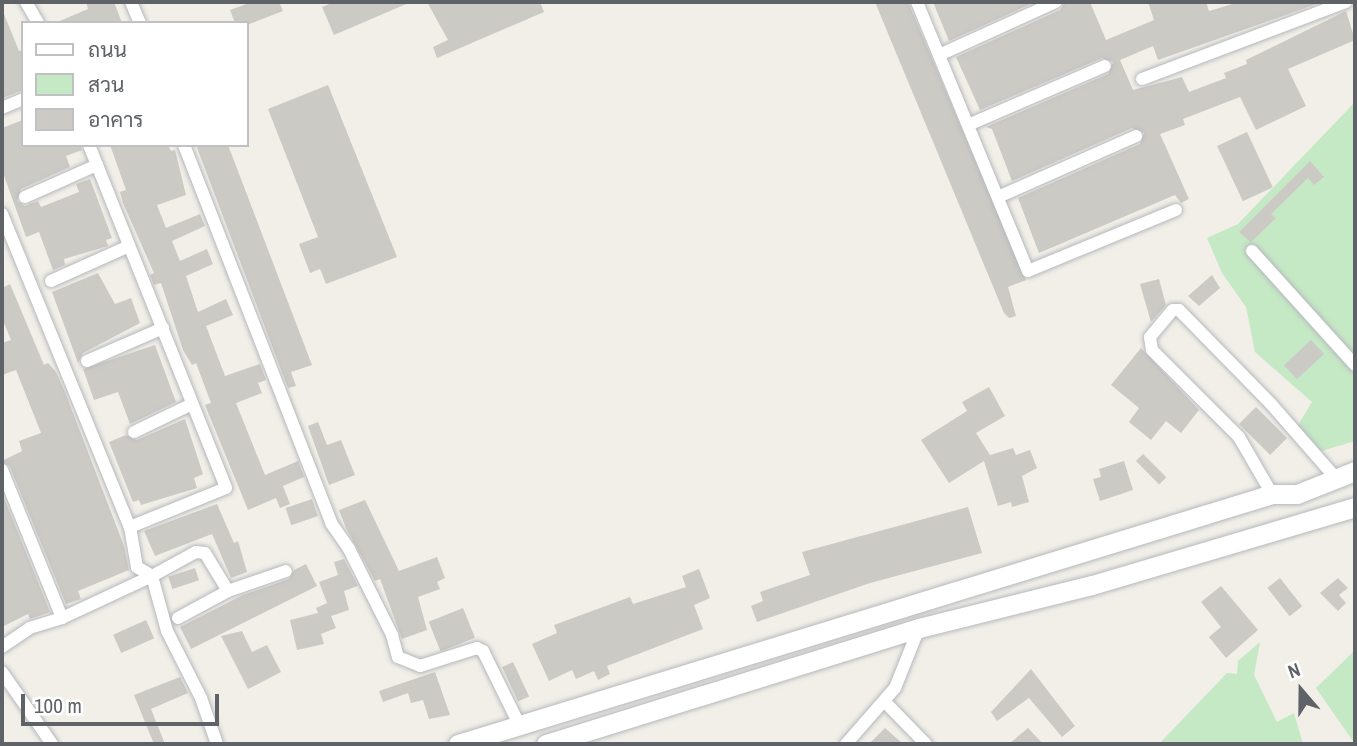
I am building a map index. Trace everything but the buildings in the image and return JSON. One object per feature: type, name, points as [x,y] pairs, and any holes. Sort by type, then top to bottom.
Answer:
[{"type":"main road","points":[[458,744],[518,722],[1083,554],[1272,494],[1297,494],[1335,476],[1355,471]]},
{"type":"main road","points":[[546,744],[919,628],[1092,585],[1355,507]]},
{"type":"main road","points":[[1083,554],[1092,585]]},
{"type":"street","points":[[26,2],[37,21]]},
{"type":"street","points":[[131,2],[139,21]]},
{"type":"street","points":[[917,2],[1028,271],[1176,210]]},
{"type":"street","points":[[939,55],[1056,2]]},
{"type":"street","points":[[1142,79],[1346,2]]},
{"type":"street","points":[[1351,2],[1355,11]]},
{"type":"street","points":[[968,125],[1105,66]]},
{"type":"street","points":[[2,108],[21,100]]},
{"type":"street","points":[[998,197],[1136,135]]},
{"type":"street","points":[[90,147],[226,488],[130,527]]},
{"type":"street","points":[[185,147],[331,523],[349,549],[392,635],[398,657],[421,666],[477,648],[483,651],[518,722]]},
{"type":"street","points":[[25,197],[97,165]]},
{"type":"street","points":[[2,214],[130,527],[136,567],[152,576],[167,631],[201,698],[217,744]]},
{"type":"street","points":[[51,281],[129,246]]},
{"type":"street","points":[[1252,251],[1355,365]]},
{"type":"street","points":[[1272,494],[1239,437],[1152,350],[1150,337],[1173,310],[1179,310],[1271,404],[1335,476]]},
{"type":"street","points":[[87,361],[163,328]]},
{"type":"street","points":[[134,432],[192,404]]},
{"type":"street","points":[[2,470],[62,618]]},
{"type":"street","points":[[2,647],[30,628],[62,618],[196,552],[205,553],[228,591]]},
{"type":"street","points":[[178,618],[228,591],[286,571]]},
{"type":"street","points":[[846,744],[884,701],[906,667],[919,628]]},
{"type":"street","points":[[2,672],[52,744]]},
{"type":"street","points":[[884,701],[926,744]]},
{"type":"green space","points":[[1355,102],[1355,441],[1318,452],[1294,432],[1312,402],[1255,352],[1246,307],[1222,273],[1207,238],[1238,224]]},
{"type":"green space","points":[[1260,642],[1254,675],[1277,722],[1294,713],[1303,744],[1159,744],[1227,673],[1237,674],[1238,661]]},
{"type":"green space","points":[[1355,650],[1355,744],[1316,688]]}]
